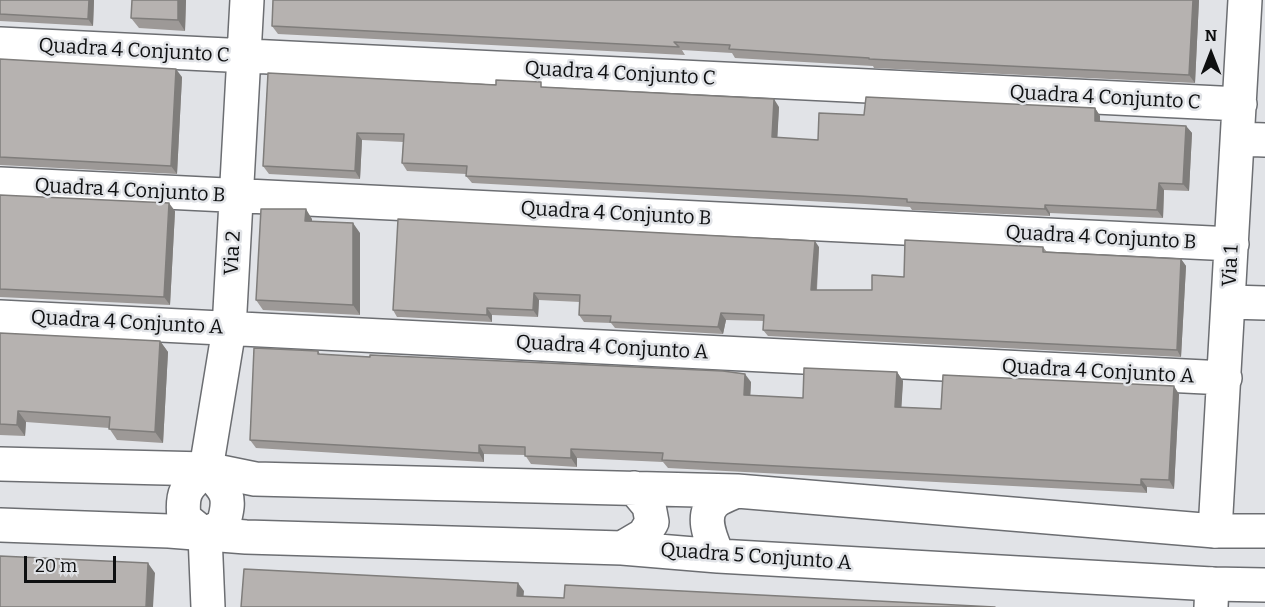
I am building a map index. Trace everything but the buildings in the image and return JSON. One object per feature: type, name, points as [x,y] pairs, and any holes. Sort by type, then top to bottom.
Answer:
[{"type":"street","name":"Via 2","points":[[194,469],[229,329],[247,0]]},
{"type":"street","name":"Via 1","points":[[1215,531],[1232,244],[1251,140],[1240,104],[1245,0]]},
{"type":"street","name":"Quadra 4 Conjunto C","points":[[0,44],[1240,104]]},
{"type":"street","name":"Quadra 4 Conjunto B","points":[[0,184],[1232,244]]},
{"type":"street","points":[[1229,302],[1265,303]]},
{"type":"street","name":"Quadra 4 Conjunto A","points":[[0,317],[1225,378]]},
{"type":"street","points":[[0,464],[194,469],[255,478],[737,491],[1215,531],[1265,531]]},
{"type":"street","points":[[194,469],[182,500],[184,518],[205,535],[208,607]]},
{"type":"street","points":[[622,548],[644,535],[652,522],[649,506],[634,488]]},
{"type":"street","points":[[718,556],[708,532],[708,515],[714,502],[737,491]]},
{"type":"street","name":"Quadra 5 Conjunto A","points":[[0,525],[169,531],[246,537],[622,548],[1211,596],[1265,585]]}]
